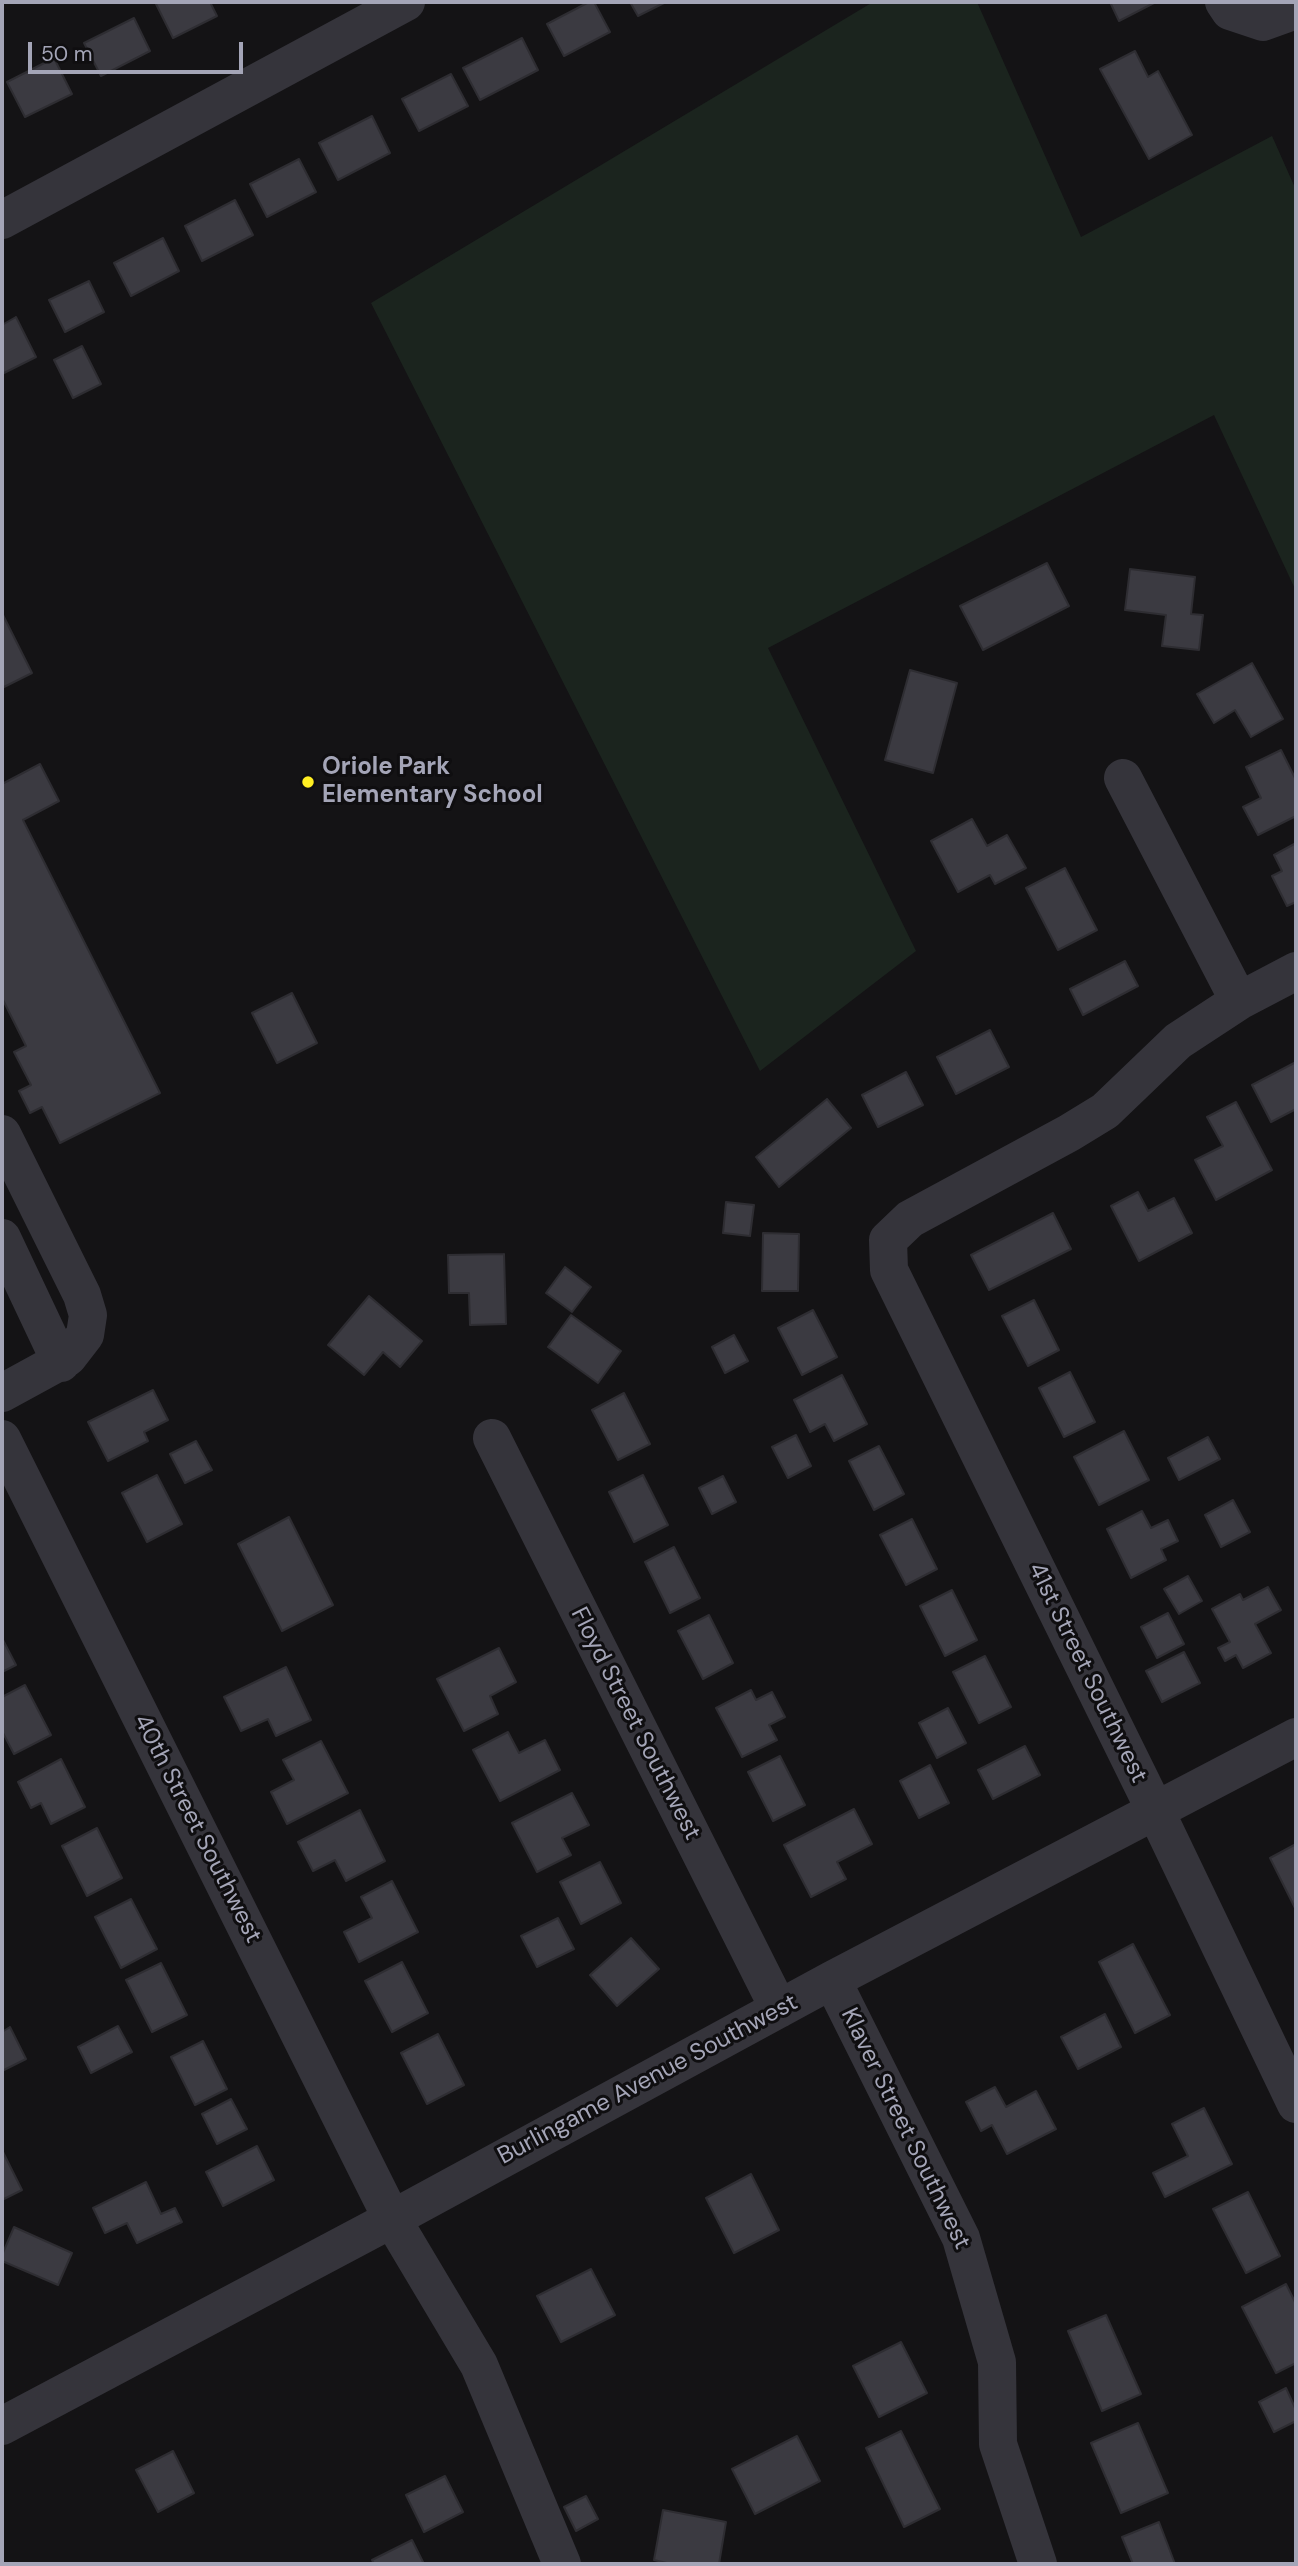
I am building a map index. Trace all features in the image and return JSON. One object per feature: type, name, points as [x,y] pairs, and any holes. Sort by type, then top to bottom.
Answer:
[{"type":"street","points":[[2,220],[406,2]]},
{"type":"street","points":[[1224,2],[1230,11],[1279,16]]},
{"type":"street","points":[[1123,778],[1239,1001],[1296,971]]},
{"type":"street","name":"41st Street Southwest","points":[[1239,1001],[1178,1041],[1105,1111],[910,1219],[888,1241],[889,1270],[1156,1812],[1296,2104]]},
{"type":"street","points":[[2,1134],[86,1307],[88,1325],[75,1350],[61,1363],[2,1393]]},
{"type":"street","points":[[2,1238],[61,1363]]},
{"type":"street","name":"40th Street Southwest","points":[[2,1438],[392,2219],[479,2365],[562,2564]]},
{"type":"street","name":"Floyd Street Southwest","points":[[492,1438],[779,2010]]},
{"type":"street","name":"Burlingame Avenue Southwest","points":[[3,2424],[392,2219],[832,1980],[1296,1737]]},
{"type":"street","name":"Klaver Street Southwest","points":[[832,1980],[961,2238],[997,2362],[998,2444],[1030,2562]]},
{"type":"shaded area","points":[[873,2],[977,2],[1081,237],[1272,136],[1296,190],[1296,591],[1214,415],[768,648],[916,951],[760,1071],[371,303]]},
{"type":"building","points":[[210,2],[217,16],[173,38],[156,4]]},
{"type":"building","points":[[589,2],[594,2],[610,32],[564,56],[547,24]]},
{"type":"building","points":[[630,2],[666,2],[638,16]]},
{"type":"building","points":[[1110,2],[1153,2],[1154,3],[1119,21]]},
{"type":"building","points":[[134,18],[150,51],[101,76],[84,43]]},
{"type":"building","points":[[522,38],[538,70],[480,100],[463,68]]},
{"type":"building","points":[[1135,51],[1148,77],[1158,71],[1192,135],[1149,159],[1100,69]]},
{"type":"building","points":[[54,58],[72,94],[25,117],[7,82]]},
{"type":"building","points":[[451,74],[468,106],[419,131],[402,99]]},
{"type":"building","points":[[372,116],[390,153],[338,180],[319,143]]},
{"type":"building","points":[[299,159],[316,192],[267,217],[250,184]]},
{"type":"building","points":[[235,200],[253,235],[202,261],[185,226]]},
{"type":"building","points":[[163,238],[179,271],[131,296],[114,263]]},
{"type":"building","points":[[89,281],[104,312],[65,332],[49,300]]},
{"type":"building","points":[[16,317],[36,357],[2,374],[2,325]]},
{"type":"building","points":[[82,346],[101,384],[73,398],[54,360]]},
{"type":"building","points":[[1047,563],[1069,606],[983,650],[960,606]]},
{"type":"building","points":[[1130,569],[1195,577],[1191,614],[1203,615],[1199,650],[1162,646],[1166,615],[1125,610]]},
{"type":"building","points":[[2,613],[32,673],[2,688]]},
{"type":"building","points":[[1252,663],[1283,719],[1251,737],[1235,710],[1214,723],[1197,694]]},
{"type":"building","points":[[910,670],[957,683],[933,773],[885,760]]},
{"type":"building","points":[[1281,750],[1296,780],[1296,816],[1258,835],[1243,807],[1261,798],[1246,767]]},
{"type":"building","points":[[40,764],[59,801],[23,820],[160,1093],[60,1143],[42,1107],[30,1113],[19,1091],[31,1085],[14,1052],[26,1046],[2,998],[2,784]]},
{"type":"building","points":[[972,819],[987,846],[1007,835],[1026,868],[995,884],[990,875],[958,892],[931,841]]},
{"type":"building","points":[[1296,843],[1296,902],[1287,906],[1272,876],[1282,871],[1274,855]]},
{"type":"building","points":[[1065,868],[1097,930],[1058,950],[1026,888]]},
{"type":"building","points":[[1125,961],[1138,986],[1083,1015],[1070,989]]},
{"type":"building","points":[[292,993],[317,1043],[277,1063],[252,1013]]},
{"type":"building","points":[[990,1030],[1009,1067],[956,1094],[937,1057]]},
{"type":"building","points":[[1296,1062],[1296,1109],[1271,1122],[1252,1085]]},
{"type":"building","points":[[906,1072],[923,1105],[878,1127],[862,1095]]},
{"type":"building","points":[[827,1099],[851,1128],[779,1187],[756,1157]]},
{"type":"building","points":[[1236,1102],[1272,1170],[1216,1200],[1195,1160],[1223,1146],[1207,1117]]},
{"type":"building","points":[[1138,1192],[1148,1211],[1174,1198],[1192,1233],[1139,1261],[1111,1206]]},
{"type":"building","points":[[726,1202],[754,1205],[750,1236],[723,1233]]},
{"type":"building","points":[[1053,1213],[1071,1249],[989,1290],[971,1255]]},
{"type":"building","points":[[763,1233],[799,1234],[798,1291],[762,1291]]},
{"type":"building","points":[[504,1254],[506,1324],[470,1325],[469,1293],[449,1293],[448,1255]]},
{"type":"building","points":[[565,1267],[591,1287],[572,1312],[546,1293]]},
{"type":"building","points":[[369,1296],[422,1341],[400,1367],[383,1352],[364,1375],[328,1345]]},
{"type":"building","points":[[1034,1300],[1059,1350],[1028,1366],[1002,1316]]},
{"type":"building","points":[[813,1310],[837,1357],[802,1375],[778,1328]]},
{"type":"building","points":[[571,1315],[621,1351],[598,1383],[548,1347]]},
{"type":"building","points":[[734,1335],[748,1361],[725,1373],[712,1347]]},
{"type":"building","points":[[1070,1372],[1095,1422],[1064,1437],[1039,1388]]},
{"type":"building","points":[[842,1375],[867,1424],[834,1441],[825,1424],[810,1432],[794,1400]]},
{"type":"building","points":[[153,1390],[168,1420],[144,1432],[148,1441],[108,1461],[88,1422]]},
{"type":"building","points":[[624,1393],[650,1444],[618,1460],[592,1410]]},
{"type":"building","points":[[1124,1431],[1149,1480],[1099,1505],[1074,1457]]},
{"type":"building","points":[[796,1435],[811,1466],[788,1478],[772,1447]]},
{"type":"building","points":[[1208,1437],[1220,1459],[1179,1480],[1168,1458]]},
{"type":"building","points":[[196,1441],[212,1470],[185,1483],[170,1454]]},
{"type":"building","points":[[879,1446],[904,1494],[874,1510],[849,1461]]},
{"type":"building","points":[[157,1475],[182,1524],[147,1542],[122,1493]]},
{"type":"building","points":[[643,1475],[668,1525],[634,1542],[609,1492]]},
{"type":"building","points":[[723,1476],[736,1502],[712,1514],[699,1488]]},
{"type":"building","points":[[1233,1500],[1250,1532],[1221,1547],[1205,1515]]},
{"type":"building","points":[[1142,1511],[1151,1528],[1168,1520],[1178,1541],[1161,1549],[1166,1560],[1131,1578],[1107,1529]]},
{"type":"building","points":[[289,1517],[333,1605],[282,1631],[238,1544]]},
{"type":"building","points":[[912,1519],[937,1569],[906,1585],[880,1535]]},
{"type":"building","points":[[674,1547],[700,1598],[670,1613],[645,1562]]},
{"type":"building","points":[[1188,1576],[1202,1601],[1179,1614],[1164,1589]]},
{"type":"building","points":[[1268,1587],[1281,1610],[1255,1624],[1271,1653],[1243,1668],[1236,1655],[1225,1661],[1218,1648],[1230,1642],[1212,1609],[1240,1594],[1243,1600]]},
{"type":"building","points":[[952,1590],[977,1640],[945,1656],[920,1606]]},
{"type":"building","points":[[1168,1613],[1184,1644],[1157,1658],[1141,1627]]},
{"type":"building","points":[[709,1615],[733,1663],[703,1679],[678,1631]]},
{"type":"building","points":[[2,1638],[16,1665],[2,1672]]},
{"type":"building","points":[[499,1648],[516,1682],[490,1696],[498,1714],[464,1731],[437,1679]]},
{"type":"building","points":[[1184,1652],[1200,1683],[1162,1702],[1146,1671]]},
{"type":"building","points":[[985,1656],[1011,1707],[979,1723],[953,1672]]},
{"type":"building","points":[[286,1667],[311,1720],[276,1736],[268,1719],[241,1731],[224,1697]]},
{"type":"building","points":[[25,1685],[51,1735],[14,1754],[2,1731],[2,1697]]},
{"type":"building","points":[[751,1690],[756,1700],[772,1692],[785,1717],[769,1725],[777,1740],[742,1757],[716,1708]]},
{"type":"building","points":[[948,1708],[966,1743],[937,1758],[919,1723]]},
{"type":"building","points":[[508,1732],[519,1753],[545,1740],[560,1770],[500,1801],[473,1750]]},
{"type":"building","points":[[321,1741],[348,1793],[287,1824],[271,1792],[294,1780],[283,1760]]},
{"type":"building","points":[[1025,1746],[1040,1775],[993,1799],[978,1770]]},
{"type":"building","points":[[780,1756],[805,1805],[773,1821],[748,1772]]},
{"type":"building","points":[[61,1759],[85,1807],[51,1824],[41,1803],[31,1808],[18,1782]]},
{"type":"building","points":[[930,1765],[949,1803],[919,1818],[900,1781]]},
{"type":"building","points":[[572,1793],[589,1825],[562,1838],[571,1855],[537,1872],[512,1823]]},
{"type":"building","points":[[854,1809],[872,1844],[837,1862],[846,1879],[811,1897],[784,1845]]},
{"type":"building","points":[[360,1810],[385,1861],[346,1881],[335,1860],[313,1871],[298,1842]]},
{"type":"building","points":[[97,1828],[122,1878],[87,1896],[62,1846]]},
{"type":"building","points":[[1296,1844],[1296,1910],[1270,1858]]},
{"type":"building","points":[[600,1862],[621,1903],[581,1924],[560,1882]]},
{"type":"building","points":[[392,1881],[418,1932],[359,1962],[344,1932],[372,1918],[361,1897]]},
{"type":"building","points":[[131,1899],[157,1949],[121,1968],[95,1917]]},
{"type":"building","points":[[558,1918],[574,1949],[537,1967],[521,1936]]},
{"type":"building","points":[[631,1938],[659,1969],[617,2006],[590,1975]]},
{"type":"building","points":[[1133,1944],[1170,2015],[1135,2033],[1099,1962]]},
{"type":"building","points":[[402,1962],[428,2013],[392,2032],[365,1981]]},
{"type":"building","points":[[161,1963],[187,2015],[152,2032],[126,1980]]},
{"type":"building","points":[[1105,2014],[1121,2047],[1078,2069],[1061,2037]]},
{"type":"building","points":[[118,2026],[132,2052],[91,2073],[78,2047]]},
{"type":"building","points":[[10,2027],[26,2059],[2,2071],[2,2032]]},
{"type":"building","points":[[438,2034],[464,2085],[427,2104],[401,2053]]},
{"type":"building","points":[[203,2041],[227,2089],[195,2105],[171,2057]]},
{"type":"building","points":[[995,2087],[1006,2107],[1036,2091],[1056,2129],[1007,2154],[992,2125],[981,2131],[966,2102]]},
{"type":"building","points":[[231,2099],[247,2129],[217,2144],[202,2114]]},
{"type":"building","points":[[1204,2108],[1232,2164],[1165,2197],[1153,2173],[1188,2156],[1172,2124]]},
{"type":"building","points":[[257,2146],[274,2180],[223,2206],[206,2172]]},
{"type":"building","points":[[2,2150],[22,2190],[2,2200]]},
{"type":"building","points":[[751,2174],[779,2230],[734,2253],[706,2198]]},
{"type":"building","points":[[146,2182],[161,2214],[175,2208],[182,2222],[137,2243],[127,2223],[105,2233],[93,2208]]},
{"type":"building","points":[[1248,2192],[1280,2256],[1246,2273],[1213,2209]]},
{"type":"building","points":[[14,2227],[72,2253],[58,2285],[2,2261]]},
{"type":"building","points":[[591,2269],[615,2315],[561,2342],[537,2296]]},
{"type":"building","points":[[1286,2284],[1296,2304],[1296,2363],[1276,2373],[1242,2307]]},
{"type":"building","points":[[1106,2315],[1141,2394],[1102,2411],[1068,2331]]},
{"type":"building","points":[[901,2342],[927,2393],[879,2417],[853,2366]]},
{"type":"building","points":[[1286,2388],[1296,2410],[1296,2421],[1274,2432],[1259,2402]]},
{"type":"building","points":[[1138,2423],[1168,2493],[1121,2513],[1091,2443]]},
{"type":"building","points":[[901,2431],[940,2509],[904,2527],[866,2448]]},
{"type":"building","points":[[797,2436],[820,2481],[755,2514],[732,2469]]},
{"type":"building","points":[[173,2451],[194,2493],[158,2512],[136,2470]]},
{"type":"building","points":[[445,2476],[463,2512],[424,2532],[406,2495]]},
{"type":"building","points":[[586,2496],[598,2519],[576,2531],[564,2507]]},
{"type":"building","points":[[663,2510],[726,2522],[719,2564],[671,2564],[654,2560]]},
{"type":"building","points":[[1159,2522],[1175,2564],[1133,2564],[1122,2537]]},
{"type":"building","points":[[412,2540],[424,2564],[374,2564],[372,2560]]},
{"type":"place","name":"Oriole Park Elementary School","points":[[308,782]]}]
